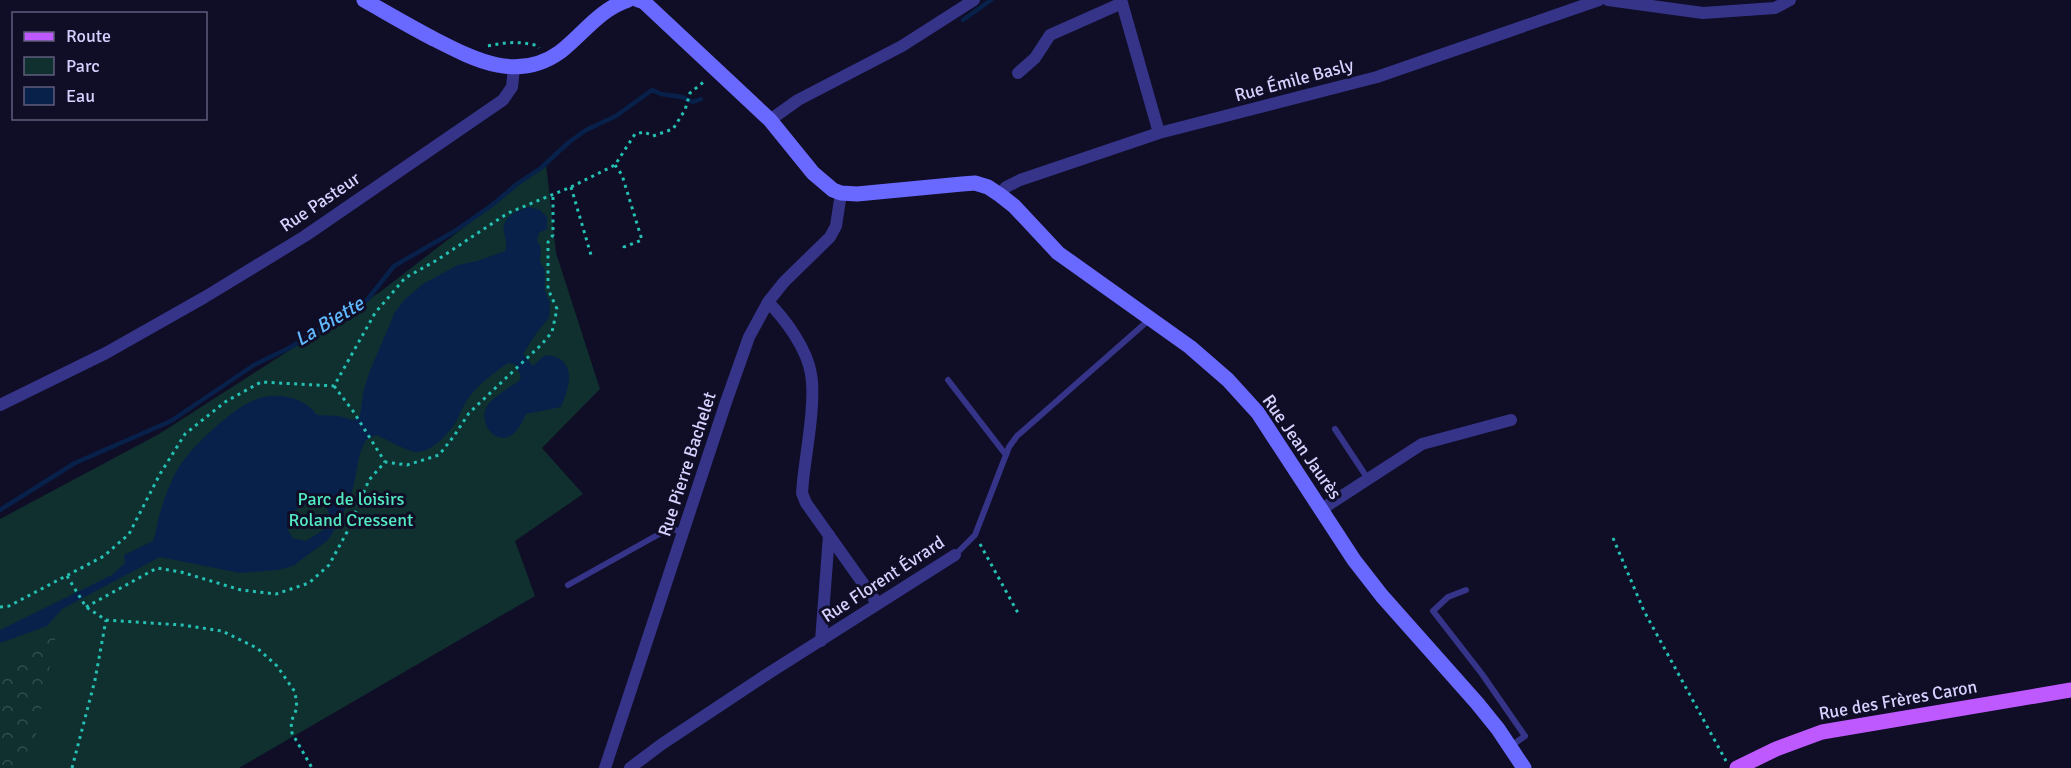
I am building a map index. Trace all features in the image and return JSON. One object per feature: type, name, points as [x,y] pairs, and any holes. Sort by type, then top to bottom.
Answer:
[{"type":"main road","points":[[364,0],[468,57],[497,66],[514,68],[527,67],[544,61],[559,52],[608,10],[628,0]]},
{"type":"main road","points":[[638,0],[644,2],[675,29],[770,120],[813,173],[833,190],[841,193]]},
{"type":"main road","name":"Rue Jean Jaurès","points":[[841,193],[857,194],[975,183],[988,187],[1014,206],[1058,253],[1190,347],[1228,380],[1258,413],[1354,560],[1382,596],[1477,703],[1524,768]]},
{"type":"main road","name":"Rue des Frères Caron","points":[[1737,768],[1776,749],[1822,732],[2071,690]]},
{"type":"street","points":[[770,120],[798,100],[902,46],[974,0]]},
{"type":"street","name":"Rue Émile Basly","points":[[1000,195],[1006,188],[1020,180],[1160,133],[1377,76],[1599,0]]},
{"type":"street","points":[[1608,0],[1703,13],[1775,8],[1790,0]]},
{"type":"street","points":[[1018,74],[1035,58],[1050,35],[1122,3],[1160,133]]},
{"type":"street","name":"Rue Pasteur","points":[[0,405],[106,353],[205,297],[305,236],[503,100],[512,87],[514,68]]},
{"type":"street","name":"Rue Pierre Bachelet","points":[[605,768],[749,337],[768,302],[790,273],[830,237],[836,226],[841,193]]},
{"type":"street","points":[[768,302],[785,320],[807,359],[811,373],[812,390],[802,493],[806,503],[877,603]]},
{"type":"street","points":[[1322,509],[1422,444],[1511,420]]},
{"type":"street","points":[[821,640],[829,535]]},
{"type":"street","name":"Rue Florent Évrard","points":[[630,768],[671,738],[877,603],[955,555]]},
{"type":"lane","name":"Rue Florent Évrard","points":[[955,555],[975,535],[1006,454],[1017,436],[1151,319]]},
{"type":"lane","points":[[948,380],[1006,454]]},
{"type":"lane","points":[[1335,429],[1368,479]]},
{"type":"lane","points":[[568,585],[670,528],[684,533]]},
{"type":"lane","points":[[1466,590],[1448,597],[1433,611],[1526,736],[1509,748]]},
{"type":"path","points":[[468,57],[479,48],[496,44],[528,43],[538,46],[544,61]]},
{"type":"path","points":[[333,386],[375,313],[405,278],[437,260],[508,213],[571,188],[615,165],[635,134],[644,132],[653,136],[673,129],[681,117],[690,93],[700,83],[718,72]]},
{"type":"path","points":[[615,165],[622,175],[642,240],[624,247],[625,251]]},
{"type":"path","points":[[571,188],[591,255]]},
{"type":"path","points":[[385,462],[407,465],[439,455],[469,413],[528,358],[552,332],[557,309],[548,289],[548,242],[554,235],[553,195]]},
{"type":"path","points":[[0,607],[9,606],[104,556],[129,534],[160,474],[185,434],[225,402],[261,382],[333,386],[353,411],[385,462]]},
{"type":"path","points":[[86,608],[157,568],[181,572],[241,590],[276,594],[309,583],[329,565],[347,532],[369,480],[385,462]]},
{"type":"path","points":[[975,535],[1018,613]]},
{"type":"path","points":[[1612,538],[1644,611],[1730,768]]},
{"type":"path","points":[[67,576],[86,608],[106,620],[182,625],[222,631],[257,648],[277,666],[295,692],[297,708],[291,722],[292,733],[312,768]]},
{"type":"path","points":[[72,768],[95,680],[106,620]]},
{"type":"green space","name":"Parc de loisirs Roland Cressent","points":[[546,164],[556,253],[600,389],[542,448],[583,494],[515,541],[535,596],[239,768],[0,768],[0,519],[159,434],[380,292]]},
{"type":"green space","points":[[57,630],[31,760],[19,768],[0,768],[0,677]]},
{"type":"water","points":[[529,207],[540,210],[547,217],[547,229],[539,233],[537,240],[541,248],[540,261],[545,270],[545,291],[550,303],[549,318],[523,354],[533,366],[547,355],[564,362],[569,381],[561,407],[526,414],[517,430],[507,437],[501,438],[490,432],[484,414],[488,404],[519,381],[521,376],[515,364],[508,363],[473,392],[450,430],[430,448],[414,452],[376,435],[366,440],[360,453],[353,488],[341,519],[328,540],[293,566],[278,570],[240,573],[160,557],[62,609],[47,626],[0,643],[0,630],[112,575],[125,563],[124,555],[153,541],[164,499],[179,467],[213,429],[245,405],[262,397],[279,396],[304,403],[317,415],[339,416],[353,420],[360,416],[369,373],[395,312],[405,299],[423,284],[458,265],[505,251],[504,227],[507,218]],"holes":[[[318,501],[327,508],[330,517],[323,530],[306,541],[293,538],[288,530],[290,514],[305,504]]]},
{"type":"waterway","name":"La Biette","points":[[963,20],[991,0]]},
{"type":"waterway","name":"La Biette","points":[[0,510],[75,463],[171,421],[254,365],[289,348],[367,300],[394,266],[455,231],[541,168],[586,130],[616,116],[652,90],[693,102],[701,99]]}]
